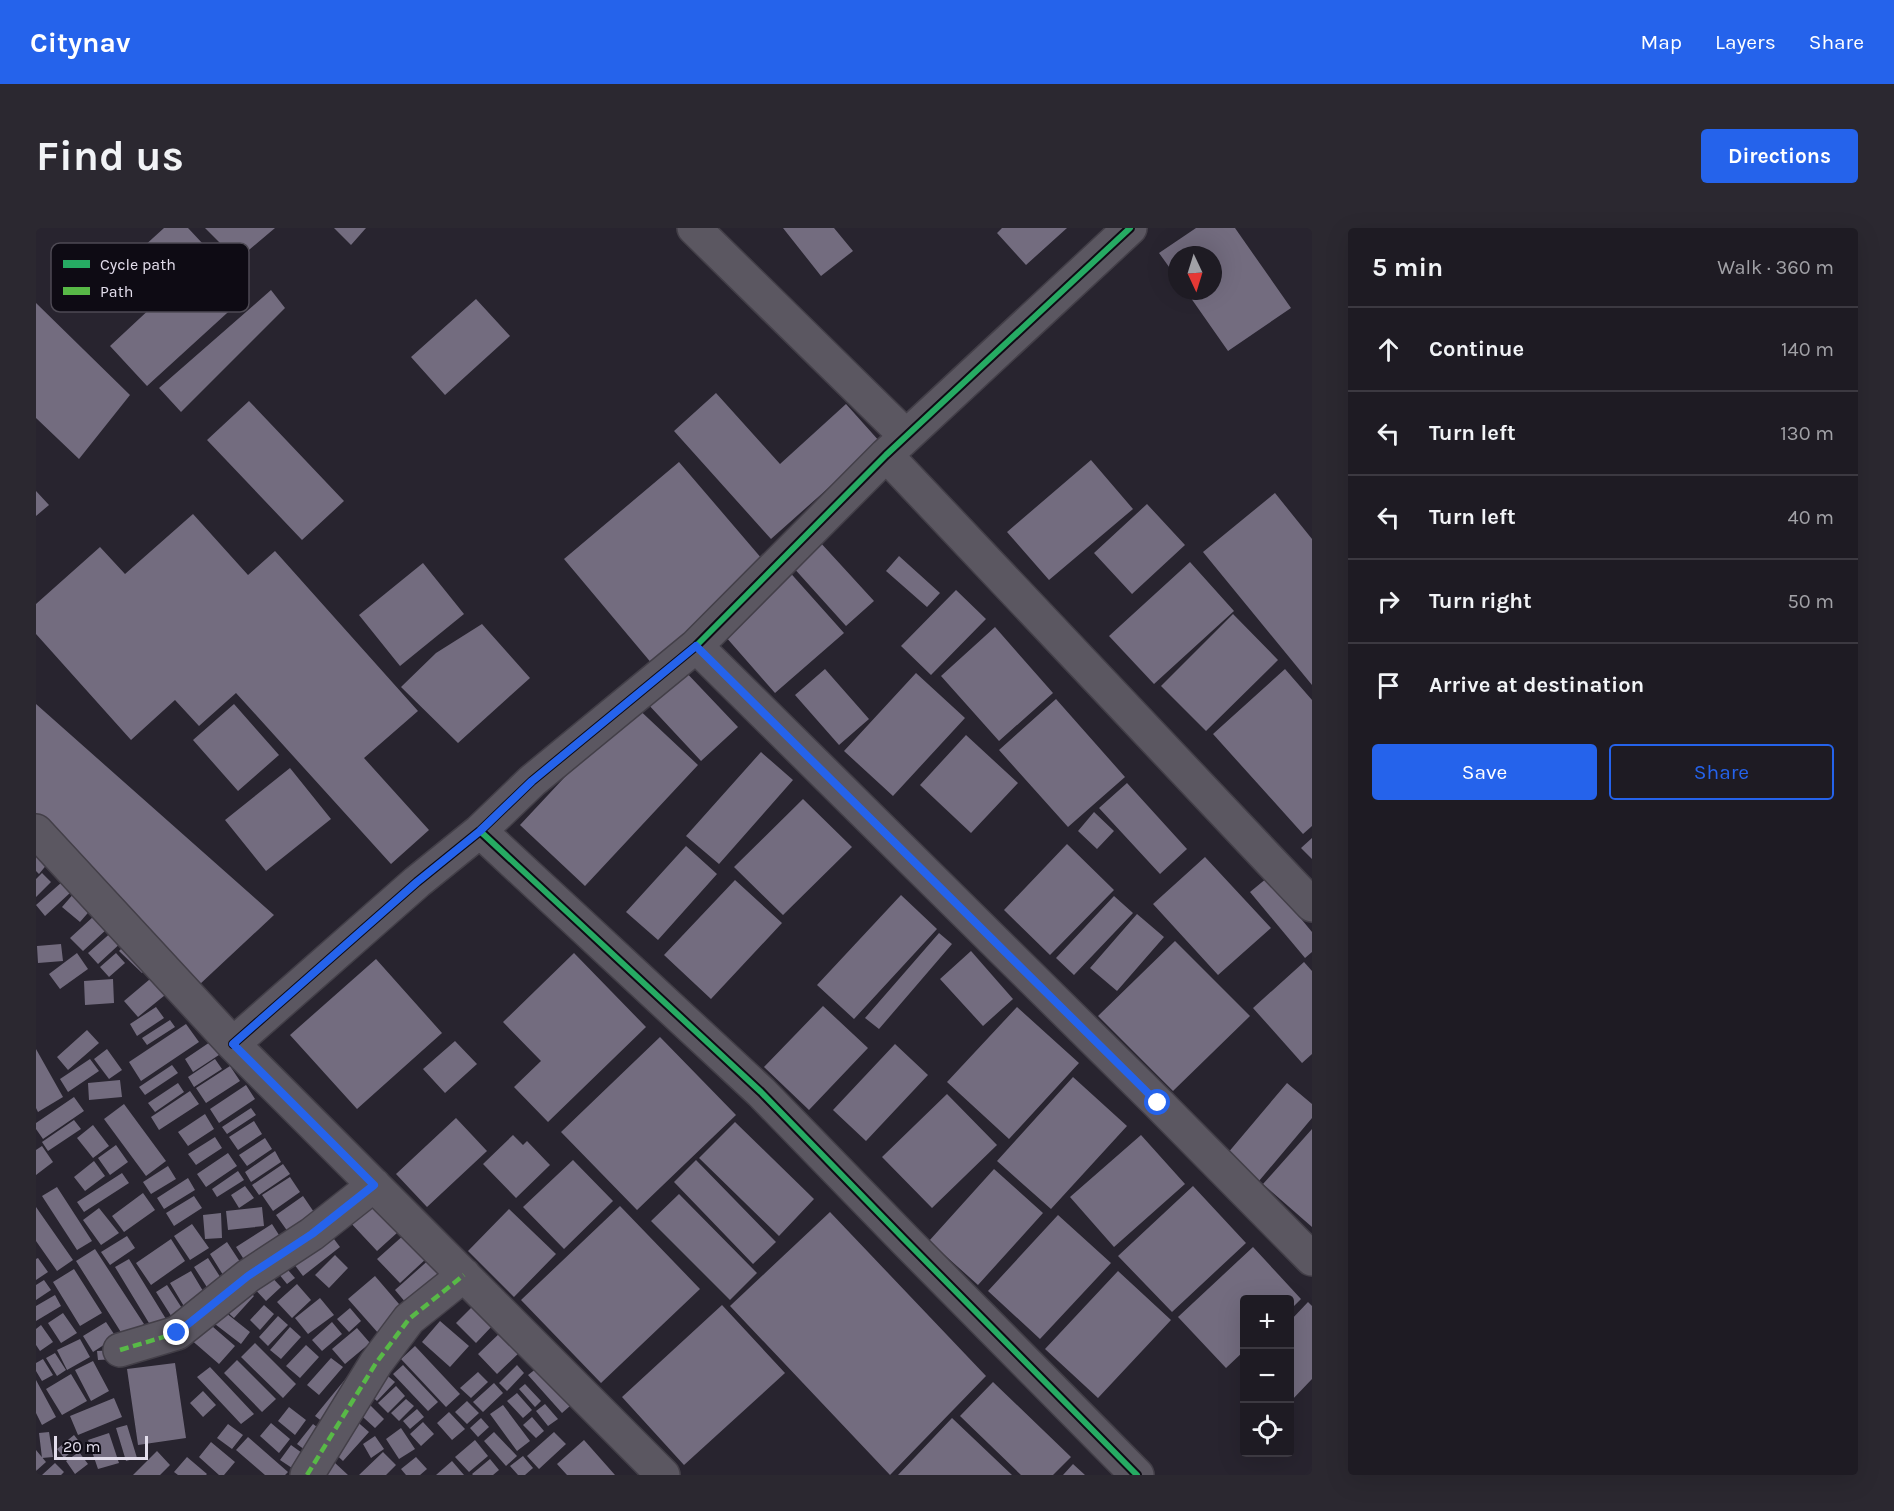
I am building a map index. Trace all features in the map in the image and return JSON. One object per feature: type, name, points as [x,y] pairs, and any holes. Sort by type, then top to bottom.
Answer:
[{"type":"street","points":[[694,228],[896,445],[1312,905]]},
{"type":"street","points":[[233,1044],[417,882],[480,831],[532,781],[696,646],[896,445],[1130,228]]},
{"type":"street","points":[[696,646],[1150,1095],[1312,1259]]},
{"type":"street","points":[[36,831],[233,1044],[663,1475]]},
{"type":"street","points":[[480,831],[761,1092],[1137,1475]]},
{"type":"street","points":[[120,1350],[177,1333],[248,1276],[312,1234],[374,1185]]},
{"type":"street","points":[[307,1475],[376,1363],[409,1319],[464,1275]]},
{"type":"building","points":[[164,228],[188,228],[202,243],[148,243]]},
{"type":"building","points":[[205,228],[275,228],[249,250],[249,243],[220,243]]},
{"type":"building","points":[[334,228],[366,228],[351,245]]},
{"type":"building","points":[[783,228],[834,228],[853,251],[821,276]]},
{"type":"building","points":[[1002,228],[1067,228],[1026,265],[997,233]]},
{"type":"building","points":[[1196,228],[1235,228],[1291,308],[1228,351],[1192,300],[1222,300],[1222,246],[1169,246]]},
{"type":"building","points":[[1168,247],[1168,266],[1159,253]]},
{"type":"building","points":[[271,290],[285,308],[181,412],[159,388],[246,312],[249,312],[249,309]]},
{"type":"building","points":[[476,299],[510,336],[445,395],[411,357]]},
{"type":"building","points":[[36,303],[130,395],[79,459],[36,418]]},
{"type":"building","points":[[146,312],[228,312],[147,386],[110,346]]},
{"type":"building","points":[[716,393],[780,464],[846,404],[880,442],[771,539],[674,431]]},
{"type":"building","points":[[249,401],[344,501],[302,540],[207,440]]},
{"type":"building","points":[[1091,460],[1133,509],[1049,580],[1007,532]]},
{"type":"building","points":[[679,462],[769,567],[653,665],[564,559]]},
{"type":"building","points":[[36,491],[49,505],[36,516]]},
{"type":"building","points":[[1275,493],[1312,539],[1312,685],[1203,552]]},
{"type":"building","points":[[1147,504],[1185,545],[1132,594],[1094,553]]},
{"type":"building","points":[[193,514],[248,575],[275,551],[418,711],[364,758],[429,830],[391,864],[236,693],[199,726],[175,700],[131,740],[36,634],[36,604],[100,547],[125,574]]},
{"type":"building","points":[[819,541],[874,601],[846,626],[792,566]]},
{"type":"building","points":[[899,556],[940,593],[927,607],[886,571]]},
{"type":"building","points":[[1190,562],[1234,611],[1154,684],[1109,636]]},
{"type":"building","points":[[423,563],[464,614],[400,666],[359,615]]},
{"type":"building","points":[[786,568],[844,633],[775,693],[718,628]]},
{"type":"building","points":[[956,590],[986,619],[931,675],[901,646]]},
{"type":"building","points":[[1233,614],[1278,660],[1206,731],[1161,686]]},
{"type":"building","points":[[482,624],[530,678],[458,743],[401,687],[436,653]]},
{"type":"building","points":[[995,627],[1053,693],[999,741],[941,676]]},
{"type":"building","points":[[682,668],[738,727],[701,761],[646,702]]},
{"type":"building","points":[[825,669],[869,719],[839,745],[795,695]]},
{"type":"building","points":[[1285,669],[1312,700],[1312,826],[1303,834],[1213,734]]},
{"type":"building","points":[[916,673],[965,718],[893,796],[844,751]]},
{"type":"building","points":[[1056,699],[1125,777],[1068,827],[999,750]]},
{"type":"building","points":[[36,704],[274,915],[199,985],[36,816]]},
{"type":"building","points":[[234,704],[279,755],[238,791],[193,740]]},
{"type":"building","points":[[633,704],[698,765],[585,886],[520,825]]},
{"type":"building","points":[[966,735],[1018,783],[971,833],[920,785]]},
{"type":"building","points":[[761,752],[793,780],[719,864],[686,836]]},
{"type":"building","points":[[290,768],[331,819],[266,871],[225,820]]},
{"type":"building","points":[[1127,783],[1187,849],[1160,874],[1099,808]]},
{"type":"building","points":[[803,799],[852,847],[783,915],[734,867]]},
{"type":"building","points":[[1094,812],[1114,831],[1097,849],[1078,831]]},
{"type":"building","points":[[1312,838],[1312,859],[1301,848]]},
{"type":"building","points":[[1067,844],[1114,890],[1050,955],[1004,910]]},
{"type":"building","points":[[686,846],[717,874],[658,940],[626,912]]},
{"type":"building","points":[[36,852],[48,863],[39,874],[36,871]]},
{"type":"building","points":[[1205,857],[1271,928],[1218,975],[1153,904]]},
{"type":"building","points":[[42,873],[51,882],[36,897],[36,879]]},
{"type":"building","points":[[1267,878],[1312,932],[1312,952],[1305,958],[1250,892]]},
{"type":"building","points":[[735,880],[782,923],[711,999],[664,955]]},
{"type":"building","points":[[62,882],[71,892],[45,916],[36,905]]},
{"type":"building","points":[[75,892],[93,907],[80,922],[62,907]]},
{"type":"building","points":[[901,895],[937,929],[854,1019],[817,985]]},
{"type":"building","points":[[1114,896],[1133,913],[1074,975],[1056,958]]},
{"type":"building","points":[[1137,914],[1164,937],[1117,991],[1090,968]]},
{"type":"building","points":[[94,916],[107,929],[83,951],[70,938]]},
{"type":"building","points":[[114,930],[124,940],[98,964],[88,953]]},
{"type":"building","points":[[939,933],[952,944],[879,1029],[865,1018]]},
{"type":"building","points":[[1175,941],[1250,1016],[1173,1091],[1098,1016]]},
{"type":"building","points":[[127,943],[150,965],[142,973],[119,951]]},
{"type":"building","points":[[61,944],[63,961],[38,963],[37,946]]},
{"type":"building","points":[[971,951],[1013,999],[983,1026],[940,979]]},
{"type":"building","points":[[77,953],[88,969],[60,989],[49,974]]},
{"type":"building","points":[[116,953],[125,963],[109,977],[100,967]]},
{"type":"building","points":[[574,953],[646,1027],[548,1122],[514,1087],[541,1061],[503,1022]]},
{"type":"building","points":[[376,959],[442,1033],[357,1109],[290,1035]]},
{"type":"building","points":[[1304,962],[1312,971],[1312,1054],[1302,1063],[1253,1008]]},
{"type":"building","points":[[156,974],[170,991],[138,1017],[124,1001]]},
{"type":"building","points":[[113,979],[114,1003],[85,1005],[84,981]]},
{"type":"building","points":[[823,1006],[868,1048],[809,1110],[764,1067]]},
{"type":"building","points":[[156,1007],[164,1018],[137,1036],[130,1024]]},
{"type":"building","points":[[1017,1007],[1079,1063],[1009,1139],[947,1082]]},
{"type":"building","points":[[170,1020],[175,1027],[147,1045],[142,1038]]},
{"type":"building","points":[[186,1024],[199,1042],[141,1081],[129,1062]]},
{"type":"building","points":[[87,1030],[99,1043],[68,1070],[57,1057]]},
{"type":"building","points":[[660,1037],[736,1115],[637,1210],[561,1132]]},
{"type":"building","points":[[216,1038],[225,1051],[193,1072],[185,1059]]},
{"type":"building","points":[[455,1041],[477,1064],[445,1093],[423,1069]]},
{"type":"building","points":[[895,1044],[928,1075],[866,1141],[833,1110]]},
{"type":"building","points":[[36,1049],[63,1097],[38,1112],[36,1108]]},
{"type":"building","points":[[107,1049],[122,1070],[109,1079],[94,1059]]},
{"type":"building","points":[[90,1059],[99,1071],[68,1092],[60,1079]]},
{"type":"building","points":[[215,1059],[222,1069],[194,1087],[188,1077]]},
{"type":"building","points":[[172,1065],[178,1073],[145,1095],[139,1087]]},
{"type":"building","points":[[230,1066],[240,1081],[206,1103],[196,1088]]},
{"type":"building","points":[[1073,1077],[1127,1126],[1051,1209],[997,1161]]},
{"type":"building","points":[[120,1080],[122,1097],[89,1100],[88,1083]]},
{"type":"building","points":[[178,1083],[184,1092],[155,1112],[148,1103]]},
{"type":"building","points":[[1287,1083],[1312,1104],[1312,1118],[1259,1181],[1227,1154]]},
{"type":"building","points":[[246,1085],[255,1099],[219,1123],[210,1109]]},
{"type":"building","points":[[190,1091],[199,1104],[159,1130],[151,1117]]},
{"type":"building","points":[[947,1094],[997,1145],[932,1208],[882,1157]]},
{"type":"building","points":[[74,1097],[84,1111],[43,1139],[36,1129],[36,1123]]},
{"type":"building","points":[[124,1104],[166,1161],[146,1176],[104,1119]]},
{"type":"building","points":[[251,1108],[256,1115],[227,1134],[222,1127]]},
{"type":"building","points":[[205,1114],[214,1129],[188,1146],[178,1132]]},
{"type":"building","points":[[456,1118],[487,1151],[427,1207],[396,1174]]},
{"type":"building","points":[[74,1120],[81,1129],[48,1151],[42,1142]]},
{"type":"building","points":[[254,1121],[262,1134],[238,1150],[229,1137]]},
{"type":"building","points":[[735,1122],[814,1199],[779,1236],[699,1158]]},
{"type":"building","points":[[93,1125],[109,1146],[93,1158],[77,1138]]},
{"type":"building","points":[[1312,1129],[1312,1227],[1263,1184]]},
{"type":"building","points":[[513,1135],[523,1145],[527,1141],[550,1165],[516,1198],[483,1164]]},
{"type":"building","points":[[1141,1135],[1185,1184],[1114,1247],[1070,1197]]},
{"type":"building","points":[[215,1137],[222,1148],[196,1165],[188,1154]]},
{"type":"building","points":[[265,1138],[272,1149],[247,1166],[239,1155]]},
{"type":"building","points":[[116,1145],[128,1162],[110,1175],[98,1158]]},
{"type":"building","points":[[42,1146],[53,1162],[36,1175],[36,1150]]},
{"type":"building","points":[[275,1151],[281,1162],[251,1182],[245,1172]]},
{"type":"building","points":[[228,1153],[237,1166],[206,1187],[197,1174]]},
{"type":"building","points":[[573,1160],[613,1201],[564,1249],[523,1207]]},
{"type":"building","points":[[696,1160],[776,1242],[753,1264],[674,1182]]},
{"type":"building","points":[[94,1161],[105,1176],[85,1191],[74,1177]]},
{"type":"building","points":[[283,1164],[290,1174],[259,1195],[252,1185]]},
{"type":"building","points":[[168,1166],[176,1179],[151,1194],[143,1182]]},
{"type":"building","points":[[994,1169],[1043,1213],[978,1285],[929,1241]]},
{"type":"building","points":[[238,1171],[244,1180],[217,1197],[212,1189]]},
{"type":"building","points":[[122,1173],[129,1183],[84,1212],[77,1202]]},
{"type":"building","points":[[290,1177],[300,1192],[273,1211],[262,1195]]},
{"type":"building","points":[[188,1178],[195,1190],[164,1209],[157,1198]]},
{"type":"building","points":[[245,1186],[254,1198],[239,1208],[231,1195]]},
{"type":"building","points":[[1193,1186],[1246,1243],[1172,1312],[1118,1256]]},
{"type":"building","points":[[57,1187],[92,1241],[77,1250],[42,1196]]},
{"type":"building","points":[[143,1193],[155,1210],[124,1232],[112,1216]]},
{"type":"building","points":[[679,1194],[757,1273],[730,1300],[651,1221]]},
{"type":"building","points":[[194,1196],[202,1208],[174,1226],[166,1213]]},
{"type":"building","points":[[303,1196],[320,1221],[293,1239],[276,1215]]},
{"type":"building","points":[[368,1200],[398,1232],[377,1251],[348,1220]]},
{"type":"building","points":[[620,1206],[700,1289],[601,1383],[521,1300]]},
{"type":"building","points":[[36,1207],[73,1260],[57,1271],[36,1241]]},
{"type":"building","points":[[262,1207],[264,1226],[228,1230],[226,1211]]},
{"type":"building","points":[[99,1208],[119,1233],[101,1245],[83,1220]]},
{"type":"building","points":[[509,1209],[556,1254],[514,1297],[468,1251]]},
{"type":"building","points":[[830,1212],[986,1376],[890,1475],[730,1306]]},
{"type":"building","points":[[221,1213],[222,1238],[205,1239],[203,1215]]},
{"type":"building","points":[[1058,1215],[1111,1263],[1040,1339],[988,1291]]},
{"type":"building","points":[[192,1224],[209,1248],[190,1260],[174,1236]]},
{"type":"building","points":[[272,1224],[286,1246],[250,1269],[236,1247]]},
{"type":"building","points":[[325,1227],[340,1247],[303,1276],[288,1256]]},
{"type":"building","points":[[405,1234],[428,1257],[400,1283],[377,1259]]},
{"type":"building","points":[[127,1236],[135,1248],[110,1265],[101,1252]]},
{"type":"building","points":[[171,1239],[185,1261],[151,1285],[136,1263]]},
{"type":"building","points":[[227,1242],[246,1271],[228,1283],[210,1254]]},
{"type":"building","points":[[1253,1247],[1301,1299],[1294,1306],[1294,1295],[1240,1295],[1240,1355],[1226,1368],[1178,1317]]},
{"type":"building","points":[[95,1249],[144,1324],[124,1337],[76,1261]]},
{"type":"building","points":[[335,1255],[348,1268],[329,1288],[315,1275]]},
{"type":"building","points":[[432,1257],[450,1277],[412,1310],[395,1290]]},
{"type":"building","points":[[38,1258],[48,1272],[36,1280],[36,1259]]},
{"type":"building","points":[[208,1258],[226,1286],[212,1295],[194,1267]]},
{"type":"building","points":[[129,1259],[166,1319],[152,1328],[115,1267]]},
{"type":"building","points":[[281,1262],[295,1278],[287,1284],[274,1268]]},
{"type":"building","points":[[74,1269],[102,1313],[80,1326],[53,1282]]},
{"type":"building","points":[[191,1271],[209,1301],[188,1313],[170,1283]]},
{"type":"building","points":[[266,1271],[281,1287],[266,1301],[251,1285]]},
{"type":"building","points":[[1118,1271],[1171,1320],[1098,1398],[1045,1349]]},
{"type":"building","points":[[375,1276],[405,1311],[379,1334],[348,1299]]},
{"type":"building","points":[[44,1280],[51,1290],[36,1300],[36,1285]]},
{"type":"building","points":[[297,1284],[311,1300],[292,1318],[277,1302]]},
{"type":"building","points":[[167,1285],[187,1316],[175,1322],[156,1292]]},
{"type":"building","points":[[244,1287],[254,1296],[234,1318],[224,1309]]},
{"type":"building","points":[[55,1295],[61,1306],[36,1321],[36,1306]]},
{"type":"building","points":[[320,1298],[334,1315],[308,1334],[295,1318]]},
{"type":"building","points":[[1308,1302],[1312,1306],[1312,1379],[1294,1398],[1294,1349],[1294,1317]]},
{"type":"building","points":[[264,1305],[274,1314],[260,1330],[250,1320]]},
{"type":"building","points":[[474,1305],[494,1324],[476,1343],[456,1323]]},
{"type":"building","points":[[722,1305],[785,1373],[684,1465],[622,1397]]},
{"type":"building","points":[[350,1308],[361,1321],[349,1332],[337,1319]]},
{"type":"building","points":[[221,1309],[250,1332],[241,1344],[211,1321]]},
{"type":"building","points":[[63,1313],[77,1333],[61,1343],[48,1323]]},
{"type":"building","points":[[278,1316],[288,1325],[268,1346],[259,1337]]},
{"type":"building","points":[[205,1320],[235,1346],[219,1364],[189,1338]]},
{"type":"building","points":[[440,1321],[469,1346],[450,1367],[422,1342]]},
{"type":"building","points":[[106,1322],[116,1337],[93,1352],[83,1336]]},
{"type":"building","points":[[332,1322],[342,1334],[322,1351],[312,1340]]},
{"type":"building","points":[[41,1325],[53,1342],[40,1351],[36,1345],[36,1329]]},
{"type":"building","points":[[290,1327],[301,1337],[281,1359],[270,1350]]},
{"type":"building","points":[[357,1328],[370,1343],[345,1364],[332,1349]]},
{"type":"building","points":[[503,1330],[522,1350],[497,1374],[478,1354]]},
{"type":"building","points":[[80,1339],[90,1357],[67,1370],[57,1350]]},
{"type":"building","points":[[255,1343],[296,1384],[283,1398],[241,1357]]},
{"type":"building","points":[[306,1345],[319,1357],[300,1378],[286,1366]]},
{"type":"building","points":[[415,1346],[460,1394],[446,1407],[401,1359]]},
{"type":"building","points":[[116,1350],[117,1359],[98,1360],[97,1351]]},
{"type":"building","points":[[55,1353],[66,1370],[57,1376],[46,1358]]},
{"type":"building","points":[[331,1358],[343,1367],[319,1395],[307,1385]]},
{"type":"building","points":[[43,1359],[53,1375],[42,1381],[36,1371],[36,1363]]},
{"type":"building","points":[[237,1360],[276,1399],[262,1412],[224,1373]]},
{"type":"building","points":[[93,1361],[109,1391],[91,1401],[75,1370]]},
{"type":"building","points":[[175,1363],[186,1438],[138,1445],[127,1369]]},
{"type":"building","points":[[403,1365],[438,1402],[428,1411],[393,1374]]},
{"type":"building","points":[[517,1365],[524,1373],[507,1391],[499,1383]]},
{"type":"building","points":[[210,1367],[254,1414],[241,1424],[197,1377]]},
{"type":"building","points":[[537,1368],[570,1406],[562,1413],[528,1375]]},
{"type":"building","points":[[352,1371],[327,1425],[315,1416]]},
{"type":"building","points":[[383,1372],[395,1382],[377,1401],[366,1391]]},
{"type":"building","points":[[478,1372],[488,1382],[471,1398],[460,1388]]},
{"type":"building","points":[[71,1374],[87,1401],[62,1415],[46,1389]]},
{"type":"building","points":[[36,1380],[56,1417],[42,1425],[36,1413]]},
{"type":"building","points":[[993,1382],[1071,1457],[1053,1475],[1021,1475],[960,1416]]},
{"type":"building","points":[[494,1383],[503,1393],[483,1412],[473,1402]]},
{"type":"building","points":[[525,1384],[541,1401],[535,1407],[519,1389]]},
{"type":"building","points":[[396,1386],[405,1396],[388,1413],[378,1403]]},
{"type":"building","points":[[203,1391],[216,1405],[203,1417],[190,1403]]},
{"type":"building","points":[[517,1393],[532,1410],[523,1418],[507,1401]]},
{"type":"building","points":[[114,1398],[122,1417],[78,1435],[70,1416]]},
{"type":"building","points":[[364,1399],[384,1419],[375,1428],[354,1409]]},
{"type":"building","points":[[406,1399],[414,1406],[399,1421],[391,1413]]},
{"type":"building","points":[[467,1401],[479,1413],[467,1424],[455,1412]]},
{"type":"building","points":[[545,1404],[558,1419],[548,1426],[536,1411]]},
{"type":"building","points":[[503,1405],[530,1441],[517,1451],[490,1414]]},
{"type":"building","points":[[289,1407],[306,1420],[295,1435],[278,1421]]},
{"type":"building","points":[[417,1409],[424,1417],[410,1429],[403,1421]]},
{"type":"building","points":[[449,1412],[465,1429],[452,1440],[437,1423]]},
{"type":"building","points":[[532,1417],[544,1431],[536,1438],[523,1425]]},
{"type":"building","points":[[353,1418],[369,1432],[343,1461],[327,1446]]},
{"type":"building","points":[[481,1418],[489,1427],[478,1437],[470,1428]]},
{"type":"building","points":[[952,1418],[1012,1475],[898,1475]]},
{"type":"building","points":[[423,1422],[434,1434],[421,1446],[410,1434]]},
{"type":"building","points":[[271,1423],[290,1439],[279,1453],[260,1436]]},
{"type":"building","points":[[228,1424],[243,1435],[232,1449],[217,1438]]},
{"type":"building","points":[[313,1424],[325,1433],[309,1453],[297,1444]]},
{"type":"building","points":[[127,1425],[137,1458],[126,1461],[116,1428]]},
{"type":"building","points":[[401,1428],[415,1449],[399,1459],[386,1439]]},
{"type":"building","points":[[49,1432],[53,1457],[42,1458],[39,1433]]},
{"type":"building","points":[[494,1432],[517,1456],[506,1466],[484,1441]]},
{"type":"building","points":[[554,1432],[566,1444],[539,1469],[527,1456]]},
{"type":"building","points":[[109,1433],[119,1463],[98,1469],[88,1440]]},
{"type":"building","points":[[74,1435],[81,1444],[64,1458],[57,1449]]},
{"type":"building","points":[[375,1436],[384,1449],[371,1458],[363,1444]]},
{"type":"building","points":[[248,1437],[288,1472],[285,1475],[265,1475],[236,1450]]},
{"type":"building","points":[[475,1440],[488,1456],[469,1472],[455,1457]]},
{"type":"building","points":[[584,1440],[615,1475],[567,1475],[557,1464]]},
{"type":"building","points":[[211,1442],[235,1462],[224,1475],[219,1475],[199,1457]]},
{"type":"building","points":[[291,1445],[309,1458],[298,1472],[280,1460]]},
{"type":"building","points":[[36,1450],[46,1462],[36,1471]]},
{"type":"building","points":[[157,1451],[170,1465],[160,1475],[133,1475]]},
{"type":"building","points":[[79,1452],[88,1464],[75,1474],[66,1461]]},
{"type":"building","points":[[383,1452],[396,1465],[386,1475],[359,1475]]},
{"type":"building","points":[[523,1456],[533,1468],[525,1475],[518,1475],[510,1466]]},
{"type":"building","points":[[187,1457],[207,1474],[178,1475],[174,1472]]},
{"type":"building","points":[[416,1457],[427,1469],[420,1475],[406,1475],[401,1469]]},
{"type":"building","points":[[490,1459],[499,1470],[493,1475],[472,1474]]},
{"type":"building","points":[[452,1461],[464,1475],[436,1475]]},
{"type":"building","points":[[334,1462],[348,1475],[327,1475],[324,1472]]},
{"type":"building","points":[[55,1463],[64,1472],[61,1475],[42,1475]]},
{"type":"building","points":[[1073,1464],[1085,1475],[1063,1475]]},
{"type":"marked path","points":[[120,1350],[177,1333],[248,1276],[312,1234],[374,1185]]},
{"type":"marked path","points":[[307,1475],[376,1363],[409,1319],[464,1275]]},
{"type":"cycle path","points":[[233,1044],[417,882],[480,831],[532,781],[696,646],[886,455],[1130,228]]},
{"type":"cycle path","points":[[480,831],[761,1092],[1137,1475]]},
{"type":"route","points":[[177,1333],[248,1276],[312,1234],[374,1185],[233,1044],[417,882],[480,831],[532,781],[696,646],[1158,1103]]}]
